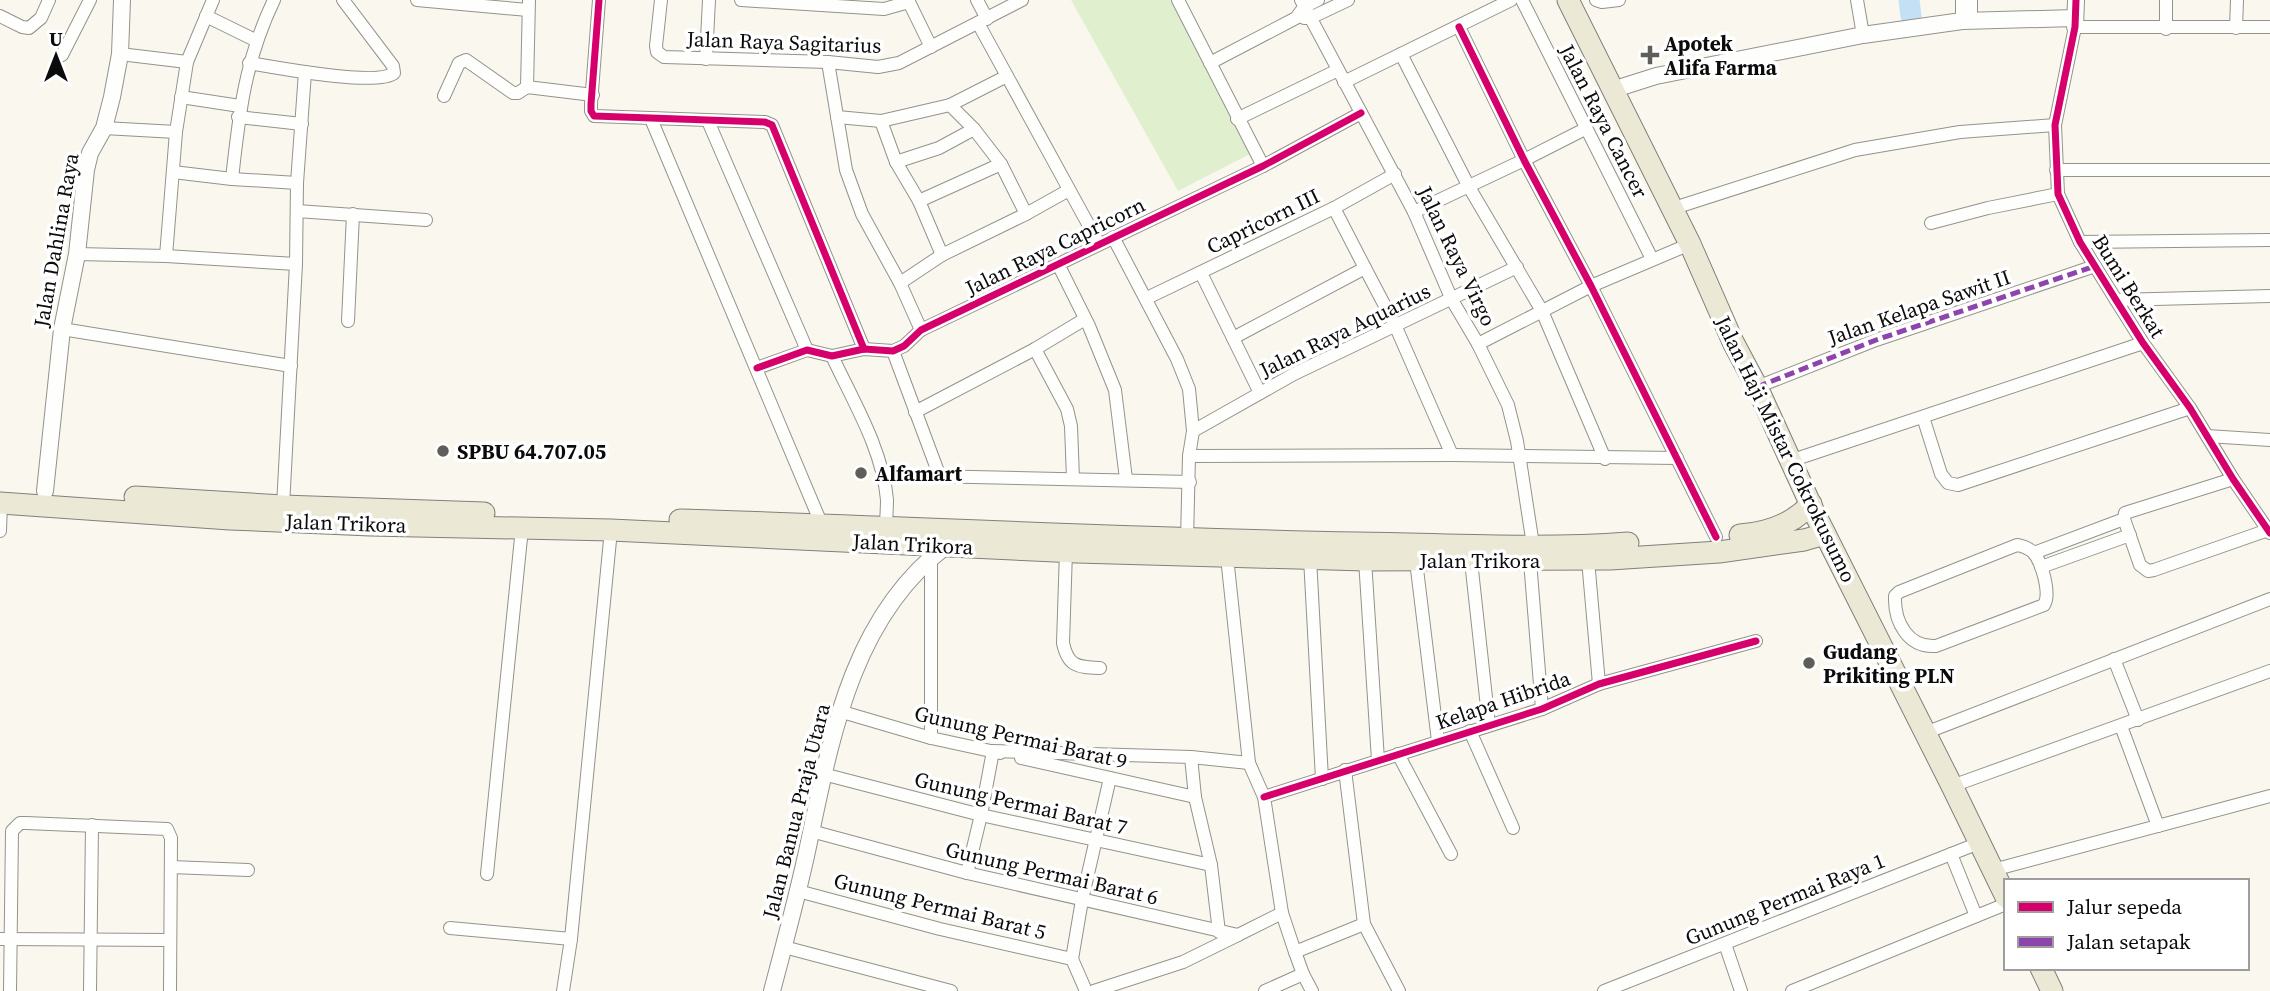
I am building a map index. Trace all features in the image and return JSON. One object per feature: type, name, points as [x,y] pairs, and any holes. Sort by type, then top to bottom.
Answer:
[{"type":"main road","name":"Jalan Haji Mistar Cokrokusumo","points":[[1568,0],[1690,244],[1733,342],[1757,387],[1825,534],[2004,893]]},
{"type":"main road","name":"Jalan Trikora","points":[[0,498],[45,491],[283,514],[812,529],[938,552],[1187,540],[1532,553],[1588,560],[1719,552],[1804,540],[1825,534]]},
{"type":"main road","name":"Jalan Trikora","points":[[0,498],[522,528],[886,528],[1227,557],[1416,561],[1471,561],[1607,545],[1758,534],[1789,522],[1811,504]]},
{"type":"main road","points":[[2041,970],[2052,991]]},
{"type":"street","points":[[0,16],[29,28],[41,18],[49,0]]},
{"type":"street","points":[[62,55],[90,0]]},
{"type":"street","name":"Jalan Dahlina Raya","points":[[45,491],[62,329],[77,254],[86,170],[90,153],[104,128],[120,54],[122,0]]},
{"type":"street","points":[[166,256],[176,132],[187,62],[213,0]]},
{"type":"street","points":[[232,179],[239,112],[249,63],[274,0]]},
{"type":"street","points":[[249,63],[305,72],[378,77],[388,77],[394,73],[393,65],[343,0]]},
{"type":"street","points":[[417,0],[528,5],[527,87]]},
{"type":"street","points":[[599,0],[591,111],[594,116],[765,122],[772,125],[864,349]]},
{"type":"street","name":"Jalan Raya Sagitarius","points":[[660,0],[657,52],[664,57],[889,66],[1022,0]]},
{"type":"street","points":[[706,59],[709,0]]},
{"type":"street","points":[[741,0],[884,9],[908,1],[931,47]]},
{"type":"street","points":[[977,0],[982,21],[1007,76],[1099,244]]},
{"type":"street","points":[[1210,63],[1296,18],[1318,0]]},
{"type":"street","points":[[1305,8],[1348,0]]},
{"type":"street","points":[[1345,82],[1511,0]]},
{"type":"street","name":"Jalan Raya Cancer","points":[[1522,0],[1652,259]]},
{"type":"street","points":[[1596,0],[1619,0]]},
{"type":"street","points":[[1857,0],[1863,34]]},
{"type":"street","points":[[1962,0],[1966,20]]},
{"type":"street","points":[[1966,20],[1971,0]]},
{"type":"street","points":[[2075,22],[2076,0]]},
{"type":"street","points":[[2166,0],[2166,29]]},
{"type":"street","points":[[2236,28],[2237,0]]},
{"type":"street","points":[[1185,2],[1210,63],[1263,166]]},
{"type":"street","name":"Jalan Raya Virgo","points":[[1305,8],[1415,212],[1452,300],[1478,344],[1508,405],[1519,457],[1532,553],[1542,709]]},
{"type":"street","points":[[206,16],[257,41]]},
{"type":"street","points":[[1612,90],[1656,76],[1863,34],[1966,20],[2075,22],[2166,29],[2270,27]]},
{"type":"street","name":"Bumi Berkat","points":[[2075,22],[2055,125],[2058,194],[2080,242],[2116,300],[2269,531]]},
{"type":"street","points":[[1459,27],[1716,537]]},
{"type":"street","points":[[120,54],[187,62]]},
{"type":"street","points":[[1401,54],[1469,187],[1542,311],[1605,459]]},
{"type":"street","points":[[444,96],[462,61],[466,60],[513,93],[527,87],[593,95]]},
{"type":"street","points":[[828,62],[846,170],[862,214],[900,283],[921,330]]},
{"type":"street","points":[[1237,119],[1338,70]]},
{"type":"street","points":[[283,514],[296,264],[297,183],[305,72]]},
{"type":"street","points":[[837,117],[881,121],[950,105],[1007,76]]},
{"type":"street","points":[[181,97],[302,124]]},
{"type":"street","points":[[950,105],[974,129],[1001,164],[1026,214]]},
{"type":"street","name":"Jalan Raya Capricorn","points":[[893,351],[904,346],[921,330],[1263,166],[1361,114]]},
{"type":"street","points":[[651,119],[757,368],[812,529]]},
{"type":"street","points":[[708,121],[807,350]]},
{"type":"street","points":[[881,121],[896,162],[919,201],[942,255]]},
{"type":"street","points":[[1671,209],[1855,150],[1960,132],[2055,125]]},
{"type":"street","points":[[104,128],[176,132]]},
{"type":"street","points":[[896,162],[939,148],[974,129]]},
{"type":"street","points":[[1415,212],[1585,129]]},
{"type":"street","points":[[919,201],[1001,164]]},
{"type":"street","points":[[2056,170],[2270,170]]},
{"type":"street","points":[[173,172],[297,183]]},
{"type":"street","name":"Capricorn III","points":[[1147,298],[1334,208],[1395,174]]},
{"type":"street","points":[[900,283],[942,255],[1069,190]]},
{"type":"street","points":[[1931,223],[2058,194]]},
{"type":"street","points":[[1334,208],[1395,325],[1452,455]]},
{"type":"street","points":[[297,211],[426,220]]},
{"type":"street","points":[[348,321],[353,214]]},
{"type":"street","points":[[1113,237],[1147,298],[1189,389],[1193,431],[1189,456],[1187,540]]},
{"type":"street","points":[[2080,242],[2270,240]]},
{"type":"street","points":[[1478,344],[1591,286],[1690,244]]},
{"type":"street","points":[[77,254],[296,264]]},
{"type":"street","points":[[1058,264],[1086,319],[1115,390],[1126,479]]},
{"type":"street","name":"Jalan Kelapa Sawit II","points":[[1757,387],[1876,340],[2095,266]]},
{"type":"street","name":"Jalan Raya Aquarius","points":[[1193,431],[1260,393],[1517,267]]},
{"type":"street","points":[[1233,338],[1365,268]]},
{"type":"street","points":[[1201,273],[1260,393]]},
{"type":"street","points":[[2116,300],[2270,296]]},
{"type":"street","points":[[915,412],[1086,319]]},
{"type":"street","points":[[62,329],[291,366]]},
{"type":"street","points":[[1790,461],[2143,343]]},
{"type":"street","points":[[757,368],[807,350],[832,356],[864,349],[893,351],[940,477]]},
{"type":"street","points":[[1035,349],[1067,409],[1071,426],[1073,479]]},
{"type":"street","points":[[832,356],[873,446],[883,475],[887,500],[886,528]]},
{"type":"street","points":[[1923,417],[1941,474],[1948,483],[1958,485],[2190,408]]},
{"type":"street","points":[[2207,436],[2270,440]]},
{"type":"street","points":[[1189,456],[1677,458]]},
{"type":"street","points":[[883,475],[1190,482]]},
{"type":"street","points":[[2233,479],[2125,513],[2124,520],[2140,565],[2148,571],[2269,531]]},
{"type":"street","points":[[0,498],[0,531]]},
{"type":"street","points":[[2034,553],[2124,520]]},
{"type":"street","points":[[487,874],[522,528]]},
{"type":"street","points":[[564,991],[611,530]]},
{"type":"street","points":[[2040,567],[2130,536]]},
{"type":"street","points":[[1074,546],[1063,643],[1065,653],[1069,660],[1079,667],[1100,668]]},
{"type":"street","points":[[2023,546],[2034,553],[2047,589],[2048,600],[2036,610],[1936,646],[1918,645],[1904,630],[1895,601],[1899,592],[2010,547],[2023,546]]},
{"type":"street","points":[[931,738],[938,552]]},
{"type":"street","name":"Jalan Banua Praja Utara","points":[[772,991],[839,711],[867,643],[883,614],[905,585],[938,552]]},
{"type":"street","points":[[1227,557],[1249,763],[1264,797],[1282,913],[1303,974],[1312,991]]},
{"type":"street","points":[[1310,558],[1322,779]]},
{"type":"street","points":[[1365,560],[1378,760]]},
{"type":"street","points":[[1588,560],[1599,684]]},
{"type":"street","points":[[1416,561],[1438,741]]},
{"type":"street","points":[[1471,561],[1489,725]]},
{"type":"street","points":[[1925,733],[2270,599]]},
{"type":"street","points":[[1880,640],[1904,630]]},
{"type":"street","name":"Kelapa Hibrida","points":[[1264,797],[1542,709],[1599,684],[1756,641]]},
{"type":"street","points":[[2114,659],[2138,720]]},
{"type":"street","points":[[1952,786],[2270,671]]},
{"type":"street","name":"Gunung Permai Barat 9","points":[[839,711],[931,738],[1195,797]]},
{"type":"street","points":[[2120,726],[2158,826]]},
{"type":"street","points":[[1471,731],[1513,828]]},
{"type":"street","points":[[967,873],[993,751],[1191,757],[1249,763]]},
{"type":"street","points":[[1398,754],[1451,854]]},
{"type":"street","points":[[1191,757],[1195,797],[1211,865],[1219,932]]},
{"type":"street","points":[[1345,770],[1364,924],[1399,991]]},
{"type":"street","name":"Gunung Permai Barat 7","points":[[823,774],[981,816],[1211,865]]},
{"type":"street","points":[[1086,991],[1072,959],[1082,900],[1110,778]]},
{"type":"street","points":[[1993,870],[2270,796]]},
{"type":"street","points":[[10,991],[5,939],[12,831],[20,823],[167,829],[171,838],[170,991]]},
{"type":"street","points":[[90,991],[92,825]]},
{"type":"street","name":"Gunung Permai Barat 6","points":[[811,831],[967,873],[1238,935]]},
{"type":"street","name":"Gunung Permai Raya 1","points":[[1604,991],[1979,843]]},
{"type":"street","points":[[1951,854],[1976,916]]},
{"type":"street","points":[[170,867],[248,870]]},
{"type":"street","name":"Gunung Permai Barat 5","points":[[798,891],[940,929],[1072,959]]},
{"type":"street","points":[[1794,991],[2004,905]]},
{"type":"street","points":[[1094,991],[1183,962],[1282,913]]},
{"type":"street","points":[[1295,952],[1364,924]]},
{"type":"street","points":[[450,928],[571,939]]},
{"type":"street","points":[[5,939],[170,940]]},
{"type":"street","points":[[1725,944],[1741,991]]},
{"type":"street","points":[[784,947],[951,991]]},
{"type":"street","points":[[1265,991],[1303,974]]},
{"type":"green space","points":[[1071,0],[1172,0],[1250,154],[1178,191]]},
{"type":"waterway","points":[[1909,0],[1911,16]]},
{"type":"marked path","points":[[1757,387],[1876,340],[2095,266]]},
{"type":"cycle path","points":[[599,0],[591,104],[594,116],[765,122],[772,125],[864,349]]},
{"type":"cycle path","points":[[2076,0],[2075,27],[2055,125],[2058,194],[2080,242],[2116,300],[2190,408],[2270,533]]},
{"type":"cycle path","points":[[1459,27],[1716,537]]},
{"type":"cycle path","points":[[757,368],[807,350],[832,356],[864,349],[893,351],[904,346],[921,330],[1263,166],[1361,113]]},
{"type":"cycle path","points":[[1264,797],[1542,709],[1599,684],[1756,641]]},
{"type":"place","name":"Apotek Alifa Farma","points":[[1650,55]]},
{"type":"place","name":"SPBU 64.707.05","points":[[443,451]]},
{"type":"place","name":"Alfamart","points":[[861,473]]},
{"type":"place","name":"Gudang Prikiting PLN","points":[[1809,663]]}]
